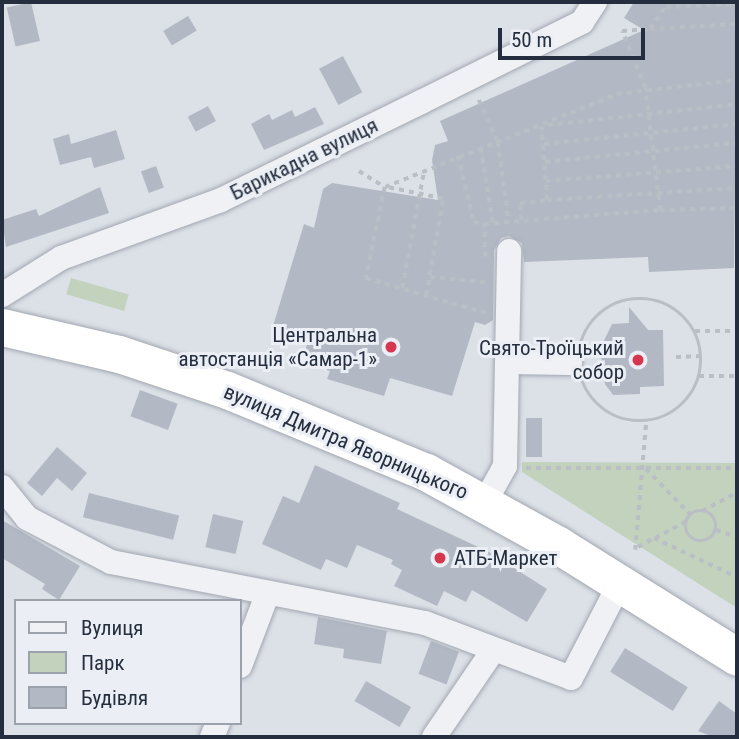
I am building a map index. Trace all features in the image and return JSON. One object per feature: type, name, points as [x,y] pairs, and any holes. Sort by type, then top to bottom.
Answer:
[{"type":"highway","name":"вулиця Дмитра Яворницького","points":[[2,327],[119,354],[227,390],[314,424],[485,502],[737,657]]},
{"type":"street","name":"Барикадна вулиця","points":[[2,295],[61,258],[221,200],[433,96],[582,22],[595,2]]},
{"type":"street","points":[[485,502],[505,466],[509,251]]},
{"type":"street","points":[[507,362],[570,363]]},
{"type":"street","points":[[2,487],[27,519],[111,562],[267,595],[425,623],[492,652],[571,678],[620,583]]},
{"type":"street","points":[[242,661],[267,595]]},
{"type":"street","points":[[434,737],[492,652]]},
{"type":"path","points":[[650,29],[668,2]]},
{"type":"path","points":[[665,7],[737,4]]},
{"type":"path","points":[[660,210],[656,148],[645,88],[622,31],[737,24]]},
{"type":"path","points":[[385,187],[458,156],[645,88],[737,80]]},
{"type":"path","points":[[479,100],[498,142],[509,222]]},
{"type":"path","points":[[541,126],[737,104]]},
{"type":"path","points":[[544,144],[737,124]]},
{"type":"path","points":[[541,126],[547,200]]},
{"type":"path","points":[[545,162],[656,148],[737,143]]},
{"type":"path","points":[[481,148],[493,223]]},
{"type":"path","points":[[458,156],[474,222],[484,224],[660,210],[737,208]]},
{"type":"path","points":[[546,181],[658,170],[737,166]]},
{"type":"path","points":[[359,171],[385,187],[443,199],[426,295]]},
{"type":"path","points":[[402,288],[424,171]]},
{"type":"path","points":[[385,187],[366,278],[487,313],[493,320]]},
{"type":"path","points":[[521,220],[520,203],[660,191],[737,188]]},
{"type":"path","points":[[484,224],[486,292]]},
{"type":"path","points":[[429,278],[486,282]]},
{"type":"path","points":[[647,298],[682,314],[695,331],[702,356],[699,376],[684,404],[666,416],[646,421],[624,419],[605,410],[590,395],[580,376],[579,355],[584,334],[610,306],[647,298]]},
{"type":"path","points":[[486,303],[487,313]]},
{"type":"path","points":[[695,331],[737,331]]},
{"type":"path","points":[[676,357],[702,356]]},
{"type":"path","points":[[699,376],[737,376]]},
{"type":"path","points":[[646,421],[636,549],[687,521],[691,515],[737,492]]},
{"type":"path","points":[[515,473],[522,468],[737,468]]},
{"type":"path","points":[[644,469],[691,515]]},
{"type":"path","points":[[702,511],[713,517],[716,530]]},
{"type":"path","points":[[687,521],[688,531],[699,540],[716,530],[737,537]]},
{"type":"path","points":[[654,538],[737,577]]},
{"type":"green space","points":[[71,278],[129,295],[124,311],[66,294]]},
{"type":"green space","points":[[522,462],[737,463],[737,608],[522,472]]},
{"type":"building","points":[[31,2],[40,41],[16,47],[7,8]]},
{"type":"building","points":[[634,2],[737,2],[734,268],[649,272],[648,257],[524,262],[522,243],[509,236],[501,238],[494,250],[493,320],[485,325],[475,322],[452,396],[390,378],[384,396],[327,379],[330,371],[302,362],[309,337],[273,326],[304,224],[314,228],[323,189],[332,183],[438,200],[432,160],[435,145],[448,141],[440,121],[644,30],[624,18]]},
{"type":"building","points":[[188,16],[197,31],[172,46],[163,31]]},
{"type":"building","points":[[343,56],[362,92],[338,105],[319,69]]},
{"type":"building","points":[[208,106],[216,121],[196,132],[188,117]]},
{"type":"building","points":[[315,107],[324,124],[264,150],[251,124],[269,114],[272,120],[292,110],[295,117]]},
{"type":"building","points":[[116,130],[125,159],[94,168],[91,157],[60,165],[53,139],[69,134],[71,144]]},
{"type":"building","points":[[156,166],[164,188],[149,193],[141,171]]},
{"type":"building","points":[[100,187],[109,213],[6,247],[2,220],[36,209],[39,216]]},
{"type":"building","name":"Свято-Троїцький собор","points":[[629,307],[648,330],[663,330],[664,386],[640,387],[640,394],[613,395],[605,384],[600,349],[612,324],[629,323]]},
{"type":"building","points":[[140,390],[178,404],[168,430],[130,416]]},
{"type":"building","points":[[526,418],[542,418],[542,457],[526,457]]},
{"type":"building","points":[[57,447],[87,473],[72,491],[57,478],[42,496],[27,483]]},
{"type":"building","points":[[315,465],[400,503],[397,509],[489,552],[547,589],[527,622],[472,590],[466,602],[444,591],[437,606],[394,586],[402,570],[391,564],[393,560],[357,545],[347,568],[326,559],[321,570],[262,544],[283,496],[299,503]]},
{"type":"building","points":[[89,493],[179,515],[173,540],[83,517]]},
{"type":"building","points":[[213,514],[243,521],[236,554],[205,547]]},
{"type":"building","points":[[2,520],[80,566],[57,599],[42,589],[45,584],[2,558]]},
{"type":"building","points":[[318,617],[387,631],[381,664],[343,658],[344,649],[314,644]]},
{"type":"building","points":[[431,641],[459,652],[446,684],[418,674]]},
{"type":"building","points":[[625,648],[688,687],[673,711],[610,672]]},
{"type":"building","points":[[366,681],[411,707],[400,727],[354,701]]},
{"type":"building","points":[[719,701],[737,714],[737,737],[713,737],[698,731]]},
{"type":"place","name":"Центральна автостанція «Самар-1»","points":[[391,347]]},
{"type":"place","name":"Свято-Троїцький собор","points":[[638,360]]},
{"type":"place","name":"АТБ-Маркет","points":[[440,558]]}]
